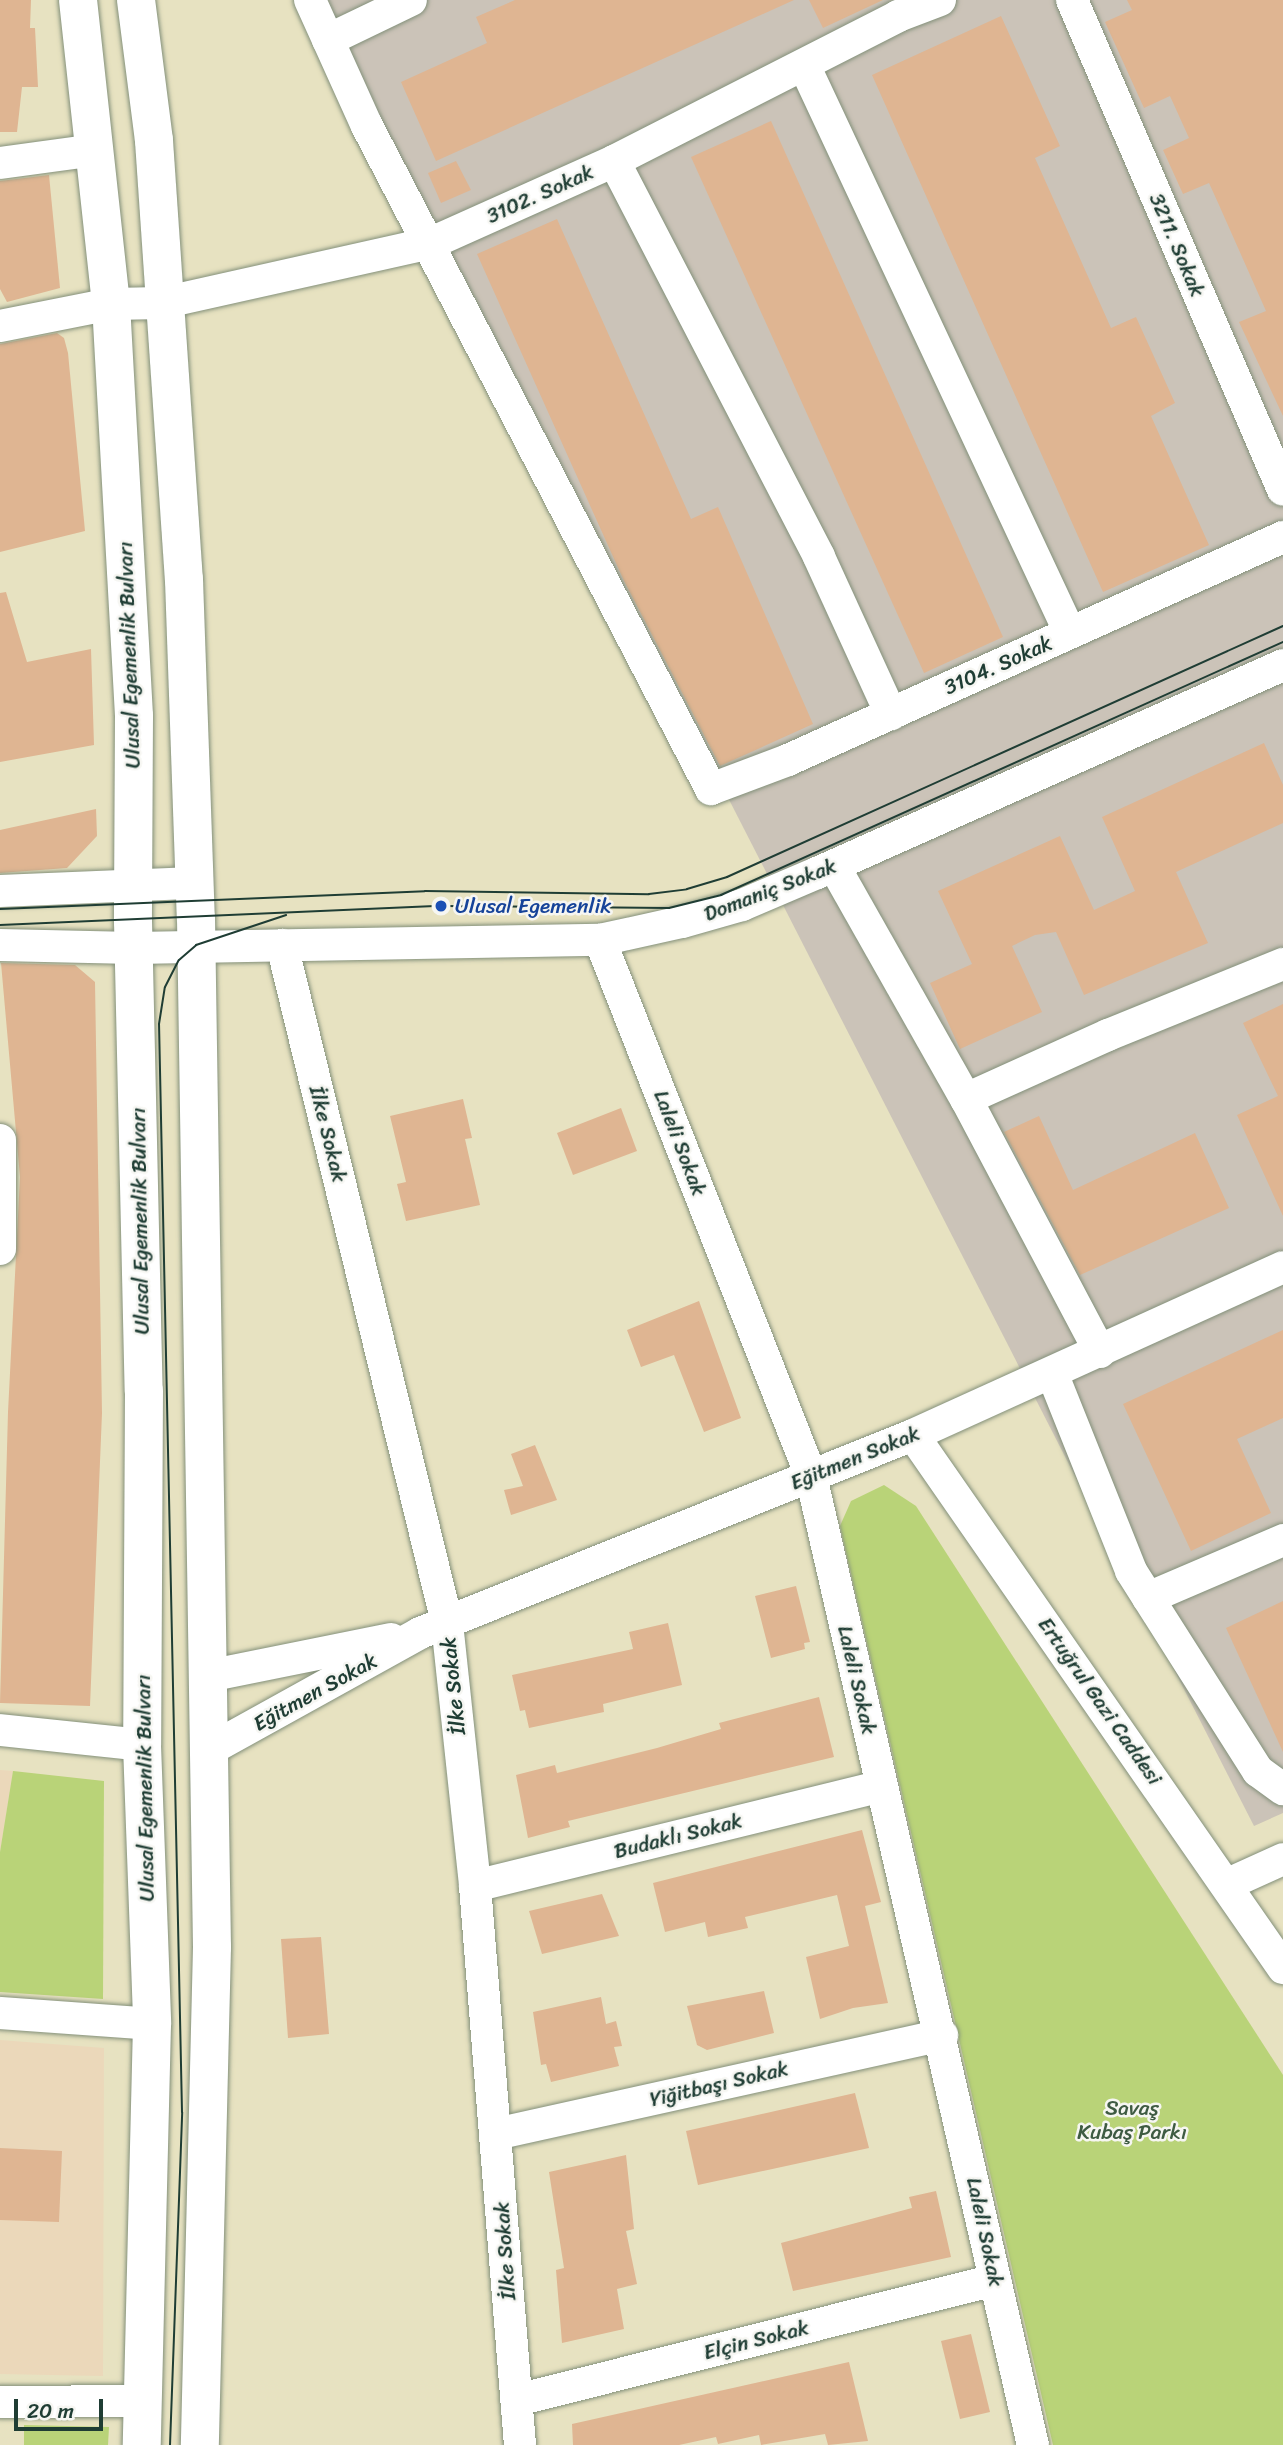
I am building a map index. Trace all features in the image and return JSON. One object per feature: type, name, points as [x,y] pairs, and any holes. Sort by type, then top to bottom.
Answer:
[{"type":"main road","name":"Ulusal Egemenlik Bulvarı","points":[[78,0],[111,304],[134,716],[134,948],[144,1391],[142,1745],[152,2024],[142,2445]]},
{"type":"main road","points":[[136,0],[154,141],[162,303],[184,580],[196,944],[212,1947],[200,2445]]},
{"type":"street","points":[[310,0],[367,126],[431,243]]},
{"type":"street","points":[[328,40],[411,0]]},
{"type":"street","name":"3102. Sokak","points":[[0,327],[111,304],[162,303],[431,243],[614,161],[804,65],[895,8],[940,0]]},
{"type":"street","name":"3211. Sokak","points":[[1072,0],[1283,490]]},
{"type":"street","points":[[804,65],[1070,633]]},
{"type":"street","points":[[0,163],[95,150]]},
{"type":"street","points":[[614,161],[819,557],[891,714]]},
{"type":"street","name":"3104. Sokak","points":[[431,243],[711,789],[891,714],[1283,537]]},
{"type":"street","name":"Domaniç Sokak","points":[[0,945],[134,948],[196,944],[600,940],[742,905],[1283,665]]},
{"type":"street","points":[[834,866],[966,1099],[1100,1352]]},
{"type":"street","points":[[0,891],[135,888],[194,883]]},
{"type":"street","name":"Laleli Sokak","points":[[600,940],[811,1476],[881,1786],[942,2035],[1033,2445]]},
{"type":"street","name":"İlke Sokak","points":[[282,944],[433,1628],[475,1886],[520,2445]]},
{"type":"street","points":[[966,1099],[1108,1035],[1283,964]]},
{"type":"street","points":[[0,1140],[0,1249]]},
{"type":"street","name":"Eğitmen Sokak","points":[[209,1750],[433,1628],[914,1435],[1283,1267]]},
{"type":"street","points":[[1052,1373],[1131,1571],[1258,1771],[1283,1789]]},
{"type":"street","name":"Ertuğrul Gazi Caddesi","points":[[914,1435],[1228,1884],[1283,1968]]},
{"type":"street","points":[[1148,1598],[1283,1540]]},
{"type":"street","name":"Eğitmen Sokak","points":[[208,1676],[433,1628]]},
{"type":"street","points":[[0,1730],[142,1745]]},
{"type":"street","name":"Budaklı Sokak","points":[[475,1886],[881,1786]]},
{"type":"street","points":[[1228,1884],[1283,1859]]},
{"type":"street","points":[[0,2013],[152,2024]]},
{"type":"street","name":"Yiğitbaşı Sokak","points":[[496,2134],[942,2035]]},
{"type":"street","name":"Elçin Sokak","points":[[517,2400],[995,2280]]},
{"type":"street","points":[[0,2402],[144,2401]]},
{"type":"shaded area","points":[[320,0],[1283,0],[1283,1813],[1254,1826]]},
{"type":"shaded area","points":[[0,1770],[13,1771],[0,1852]]},
{"type":"shaded area","points":[[0,2040],[104,2048],[103,2376],[0,2374]]},
{"type":"green space","name":"Savaş Kubaş Parkı","points":[[884,1485],[916,1506],[1283,2075],[1283,2445],[1053,2445],[840,1526],[851,1501]]},
{"type":"green space","points":[[13,1771],[104,1781],[103,1999],[0,1992],[0,1852]]},
{"type":"green space","points":[[24,2425],[109,2427],[108,2445],[24,2445]]},
{"type":"building","points":[[0,0],[31,0],[30,28],[35,28],[38,87],[22,87],[17,132],[0,132]]},
{"type":"building","points":[[515,0],[794,0],[436,161],[401,82],[487,43],[476,17]]},
{"type":"building","points":[[809,0],[883,0],[823,28]]},
{"type":"building","points":[[1127,0],[1283,0],[1283,416],[1239,322],[1266,311],[1219,205],[1209,183],[1183,194],[1163,150],[1189,138],[1170,96],[1144,108],[1105,22],[1132,10]]},
{"type":"building","points":[[1001,16],[1060,146],[1035,158],[1111,328],[1136,317],[1175,403],[1151,416],[1209,545],[1103,592],[872,75]]},
{"type":"building","points":[[771,121],[1003,637],[924,673],[691,157]]},
{"type":"building","points":[[456,161],[471,190],[441,203],[428,173]]},
{"type":"building","points":[[49,175],[60,288],[7,302],[0,289],[0,181]]},
{"type":"building","points":[[557,219],[691,519],[718,507],[813,724],[720,766],[624,581],[477,254]]},
{"type":"building","points":[[57,333],[64,338],[68,353],[85,531],[0,552],[0,344]]},
{"type":"building","points":[[6,592],[27,662],[91,649],[94,745],[0,762],[0,593]]},
{"type":"building","points":[[1264,743],[1283,785],[1283,823],[1176,872],[1208,943],[1084,995],[1056,932],[1035,935],[1012,946],[1042,1012],[960,1049],[930,983],[972,964],[938,891],[1060,836],[1094,910],[1135,891],[1102,817]]},
{"type":"building","points":[[96,809],[97,836],[67,868],[0,873],[0,830]]},
{"type":"building","points":[[1,963],[75,965],[95,982],[102,1413],[90,1706],[0,1703],[8,1412],[20,1177]]},
{"type":"building","points":[[1283,1004],[1283,1216],[1237,1115],[1278,1096],[1243,1023]]},
{"type":"building","points":[[463,1099],[472,1138],[465,1139],[480,1205],[406,1221],[397,1184],[406,1182],[390,1116]]},
{"type":"building","points":[[621,1108],[637,1151],[573,1175],[557,1133]]},
{"type":"building","points":[[1039,1116],[1073,1190],[1195,1133],[1229,1208],[1080,1275],[1004,1132]]},
{"type":"building","points":[[699,1301],[741,1418],[704,1432],[674,1355],[641,1367],[627,1330]]},
{"type":"building","points":[[1283,1330],[1283,1418],[1237,1439],[1271,1513],[1191,1551],[1123,1404]]},
{"type":"building","points":[[535,1445],[557,1500],[511,1515],[504,1490],[523,1486],[511,1454]]},
{"type":"building","points":[[796,1586],[810,1642],[804,1643],[805,1649],[771,1658],[755,1596]]},
{"type":"building","points":[[1283,1601],[1283,1752],[1226,1628]]},
{"type":"building","points":[[668,1623],[682,1685],[603,1704],[604,1712],[529,1728],[525,1710],[520,1711],[512,1675],[633,1649],[629,1632]]},
{"type":"building","points":[[819,1697],[834,1757],[568,1821],[570,1827],[528,1838],[516,1775],[555,1765],[557,1773],[657,1748],[721,1729],[719,1723]]},
{"type":"building","points":[[862,1830],[881,1902],[865,1906],[888,2003],[853,2008],[820,2019],[806,1957],[849,1946],[837,1895],[745,1917],[748,1928],[708,1937],[705,1922],[665,1932],[653,1883]]},
{"type":"building","points":[[602,1894],[619,1936],[542,1954],[529,1911]]},
{"type":"building","points":[[321,1937],[329,2034],[288,2038],[281,1939]]},
{"type":"building","points":[[764,1991],[774,2033],[707,2050],[697,2045],[687,2006]]},
{"type":"building","points":[[601,1997],[606,2024],[616,2021],[622,2046],[614,2047],[619,2066],[551,2082],[546,2064],[541,2065],[533,2012]]},
{"type":"building","points":[[855,2093],[869,2148],[698,2185],[686,2131]]},
{"type":"building","points":[[0,2148],[62,2151],[59,2222],[0,2220]]},
{"type":"building","points":[[626,2155],[634,2229],[626,2231],[637,2284],[617,2289],[624,2329],[562,2343],[556,2270],[564,2268],[549,2172]]},
{"type":"building","points":[[936,2191],[951,2257],[793,2291],[781,2243],[912,2208],[909,2197]]},
{"type":"building","points":[[971,2334],[990,2412],[960,2419],[941,2341]]},
{"type":"building","points":[[849,2362],[868,2441],[828,2445],[825,2434],[761,2445],[759,2435],[718,2444],[716,2437],[679,2445],[573,2445],[572,2424]]},
{"type":"tram line","points":[[0,909],[425,891],[649,894],[687,889],[727,877],[1283,626]]},
{"type":"tram line","points":[[0,925],[441,906],[669,908],[721,895],[1283,642]]},
{"type":"tram line","points":[[170,2445],[182,2112],[159,1024],[165,987],[179,960],[196,945],[286,915]]},
{"type":"place","name":"Ulusal Egemenlik","points":[[441,906]]}]
